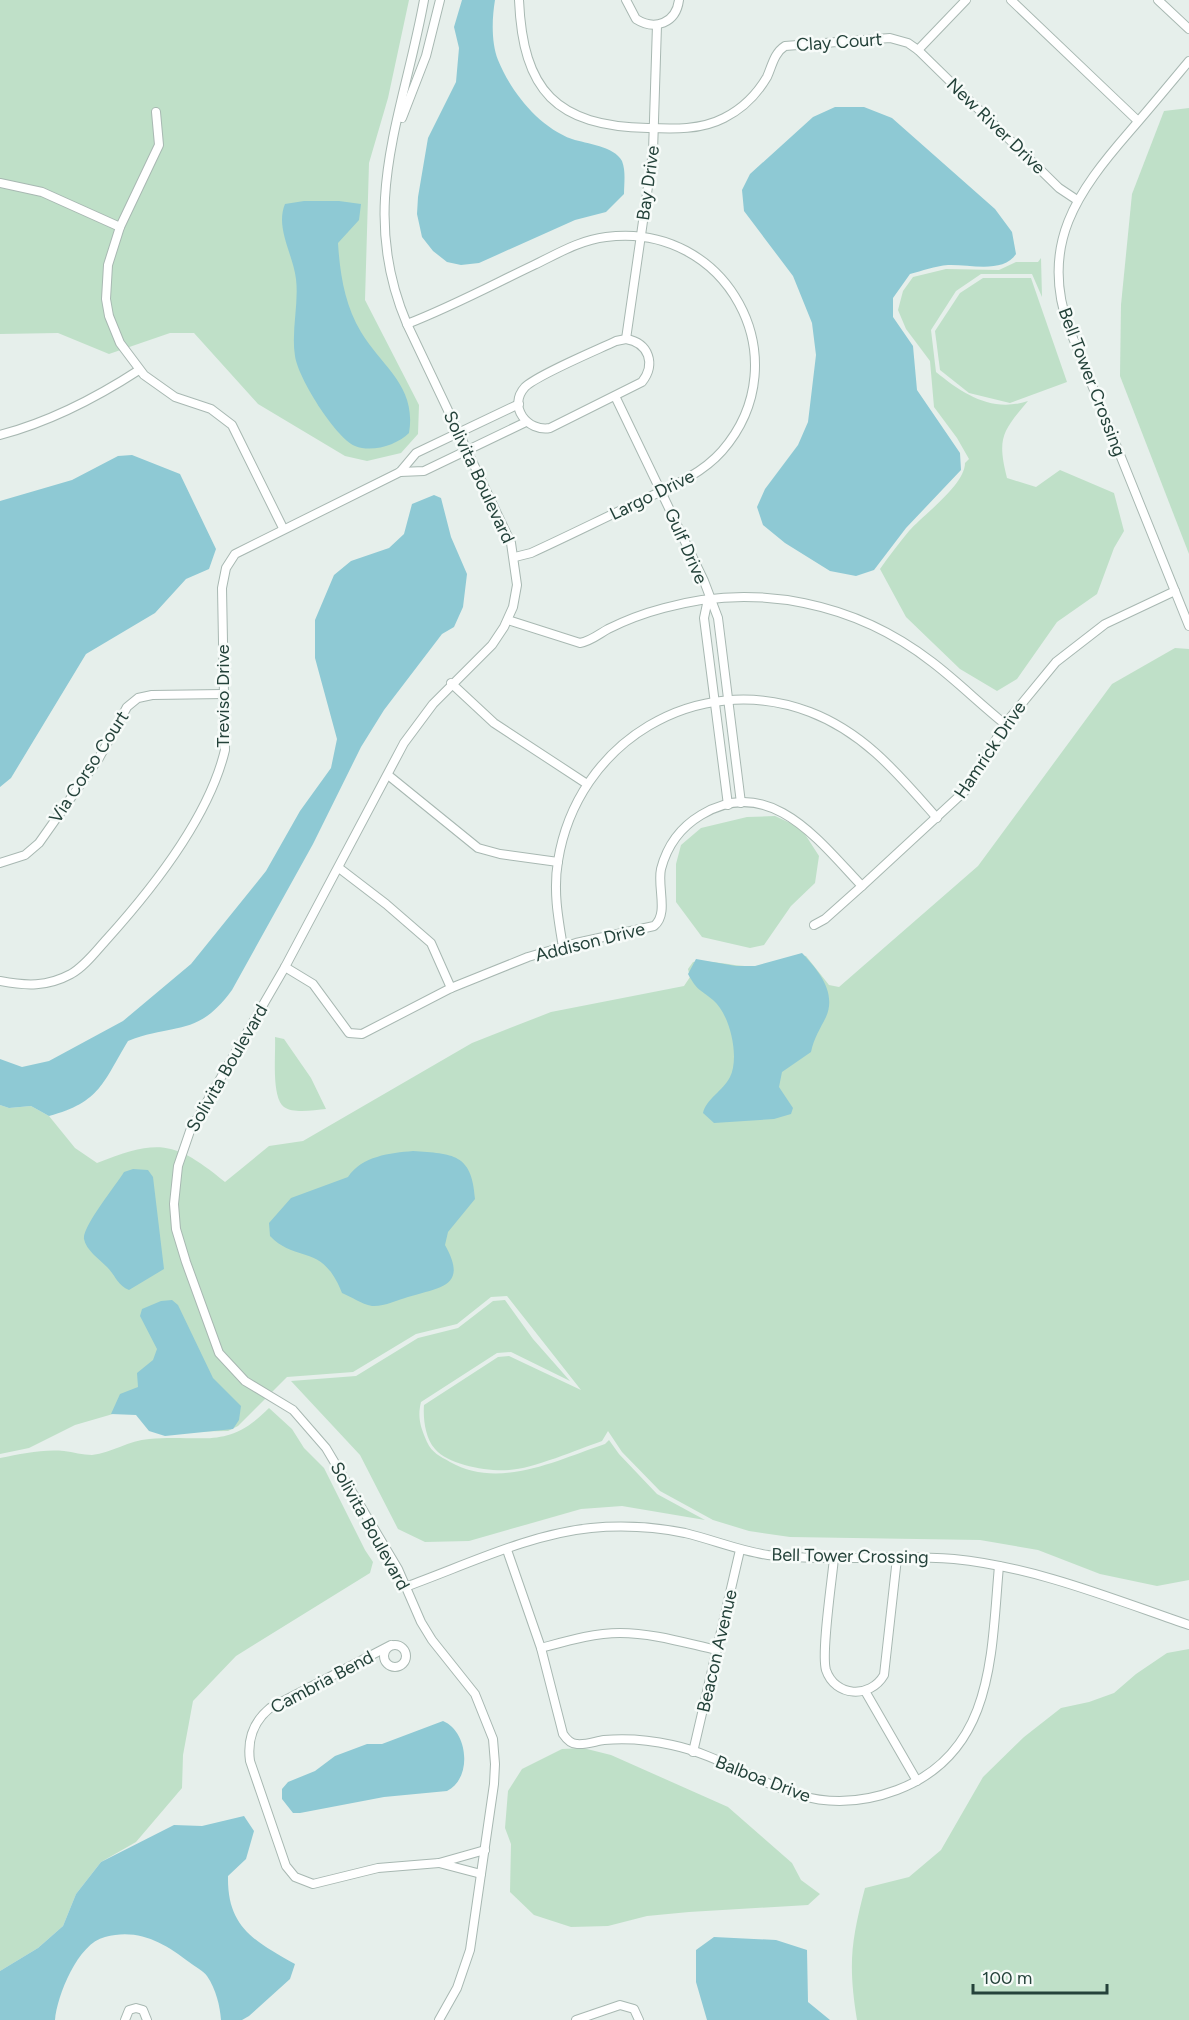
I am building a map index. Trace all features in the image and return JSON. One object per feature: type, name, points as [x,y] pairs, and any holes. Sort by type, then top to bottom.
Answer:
[{"type":"street","name":"Solivita Boulevard","points":[[424,0],[384,184],[384,232],[391,278],[407,324],[511,543],[515,557],[517,585],[508,620],[492,645],[452,683],[414,729],[285,967],[190,1131],[176,1179],[176,1229],[204,1317],[219,1353],[233,1371],[280,1400],[316,1435],[398,1569],[432,1640],[475,1694],[493,1739],[495,1764],[485,1850],[466,1968],[439,2020]]},
{"type":"street","name":"Solivita Boulevard","points":[[392,141],[426,56],[440,0]]},
{"type":"street","name":"Clay Court","points":[[519,0],[520,30],[525,56],[537,80],[556,103],[593,123],[655,129],[706,125],[733,113],[756,93],[777,53],[790,45],[890,38],[908,42],[918,50]]},
{"type":"street","points":[[626,0],[636,19],[645,24],[657,25],[674,16],[679,0]]},
{"type":"street","points":[[918,50],[966,0]]},
{"type":"street","points":[[1011,0],[1138,121]]},
{"type":"street","points":[[1158,0],[1189,29]]},
{"type":"street","name":"Bay Drive","points":[[626,339],[655,129],[657,25]]},
{"type":"street","name":"New River Drive","points":[[918,50],[1059,188],[1077,200]]},
{"type":"street","name":"Bell Tower Crossing","points":[[1189,62],[1097,169],[1077,200],[1067,221],[1059,256],[1059,281],[1063,311],[1189,626]]},
{"type":"street","points":[[156,112],[159,145],[120,227],[108,265],[106,299],[120,343],[138,370],[169,393],[211,409],[228,420],[241,440],[283,528]]},
{"type":"street","points":[[0,183],[42,192],[120,227]]},
{"type":"street","name":"Largo Drive","points":[[407,324],[576,245],[604,237],[640,237],[681,248],[716,272],[740,303],[752,336],[755,371],[748,406],[732,437],[700,471],[531,553],[515,557]]},
{"type":"street","points":[[626,339],[637,342],[646,350],[650,369],[642,382],[550,428],[539,429],[526,422],[519,404],[521,394],[528,385],[616,340],[626,339]]},
{"type":"street","points":[[0,435],[51,418],[114,386],[138,370]]},
{"type":"street","name":"Gulf Drive","points":[[615,396],[704,581],[718,618],[741,803]]},
{"type":"street","name":"Treviso Drive","points":[[400,472],[412,455],[519,404]]},
{"type":"street","name":"Treviso Drive","points":[[0,981],[23,986],[43,985],[73,973],[119,926],[165,867],[203,806],[220,772],[225,750],[222,588],[226,568],[235,554],[283,528],[400,472],[421,473],[526,422]]},
{"type":"street","name":"Hamrick Drive","points":[[814,925],[825,919],[938,818],[976,777],[1005,724],[1038,680],[1074,646],[1118,616],[1175,591]]},
{"type":"street","points":[[508,620],[580,644],[646,613],[709,599],[742,596],[784,599],[818,606],[867,623],[901,640],[932,662],[1005,724]]},
{"type":"street","name":"Gulf Drive","points":[[709,599],[704,618],[729,805]]},
{"type":"street","points":[[452,683],[494,723],[587,784]]},
{"type":"street","name":"Via Corso Court","points":[[0,862],[25,855],[39,843],[99,758],[127,707],[138,698],[152,695],[224,694]]},
{"type":"street","points":[[563,946],[557,910],[558,862],[570,818],[587,784],[608,757],[637,732],[670,714],[727,698],[743,698],[792,706],[848,731],[882,755],[938,818]]},
{"type":"street","points":[[388,775],[478,848],[500,854],[558,862]]},
{"type":"street","name":"Addison Drive","points":[[285,967],[313,984],[346,1030],[353,1035],[362,1034],[451,988],[563,946],[657,924],[662,910],[659,882],[670,846],[682,830],[696,818],[729,805],[741,803],[772,807],[798,821],[862,886]]},
{"type":"street","points":[[339,868],[386,904],[430,943],[451,988]]},
{"type":"street","name":"Bell Tower Crossing","points":[[405,1587],[507,1550],[568,1531],[611,1527],[685,1533],[740,1550],[795,1557],[956,1559],[999,1566],[1047,1578],[1189,1625]]},
{"type":"street","name":"Balboa Drive","points":[[507,1550],[541,1647],[563,1734],[570,1742],[580,1744],[604,1740],[642,1740],[678,1746],[780,1788],[817,1799],[866,1799],[885,1794],[917,1781],[939,1766],[954,1750],[978,1713],[987,1681],[999,1566]]},
{"type":"street","name":"Beacon Avenue","points":[[693,1752],[740,1550]]},
{"type":"street","points":[[834,1558],[825,1666],[831,1680],[838,1687],[851,1692],[865,1691],[878,1683],[887,1666],[897,1558]]},
{"type":"street","points":[[541,1647],[586,1636],[618,1633],[651,1635],[717,1650]]},
{"type":"street","name":"Cambria Bend","points":[[391,1645],[270,1708],[258,1718],[250,1734],[248,1748],[250,1761],[286,1866],[295,1876],[313,1884],[378,1868],[439,1863],[485,1850]]},
{"type":"street","points":[[865,1691],[917,1781]]},
{"type":"street","points":[[439,1863],[481,1874]]},
{"type":"street","points":[[576,2020],[620,2005],[634,2009],[639,2020]]},
{"type":"street","points":[[125,2020],[129,2010],[136,2008],[143,2010],[147,2020]]},
{"type":"green space","points":[[0,0],[409,0],[388,98],[369,163],[365,300],[419,405],[418,434],[401,453],[367,461],[345,456],[258,404],[194,333],[170,333],[109,354],[58,333],[0,334]]},
{"type":"green space","points":[[1189,108],[1189,554],[1120,376],[1121,305],[1132,194],[1164,111]]},
{"type":"green space","points":[[1041,258],[1042,297],[1032,274],[981,274],[956,291],[931,330],[936,372],[967,394],[990,403],[1002,405],[1028,401],[1012,420],[1004,436],[1002,453],[1007,478],[1036,487],[1060,470],[1114,493],[1124,531],[1114,548],[1097,594],[1057,622],[1017,679],[997,691],[960,669],[906,617],[880,569],[909,531],[951,490],[969,459],[934,407],[930,361],[906,329],[898,310],[903,291],[913,277],[946,269],[999,270],[1016,262],[1038,262]]},
{"type":"green space","points":[[983,278],[1031,278],[1067,382],[1010,403],[969,393],[940,370],[935,331],[960,293]]},
{"type":"green space","points":[[1175,648],[1189,649],[1189,1580],[1157,1586],[1100,1574],[1038,1550],[980,1540],[790,1537],[749,1531],[713,1520],[660,1491],[622,1452],[608,1431],[602,1441],[519,1469],[480,1468],[449,1459],[435,1449],[429,1439],[424,1422],[424,1405],[498,1357],[509,1356],[581,1390],[507,1296],[491,1297],[457,1324],[416,1334],[353,1372],[287,1377],[238,1426],[228,1431],[172,1432],[137,1407],[75,1425],[29,1448],[0,1454],[0,1105],[9,1108],[31,1106],[49,1116],[75,1148],[97,1163],[136,1150],[151,1147],[165,1148],[192,1158],[225,1182],[269,1146],[303,1141],[472,1043],[551,1012],[684,986],[690,977],[688,969],[693,962],[759,966],[792,957],[806,956],[829,985],[839,987],[978,866],[1112,684]]},
{"type":"green space","points":[[775,816],[801,828],[819,856],[815,883],[791,906],[764,945],[750,948],[702,937],[676,902],[676,864],[681,845],[701,828],[747,817]]},
{"type":"green space","points":[[275,1037],[284,1039],[311,1078],[326,1109],[293,1110],[284,1107],[280,1102],[275,1074]]},
{"type":"green space","points":[[505,1300],[533,1339],[570,1381],[511,1352],[497,1353],[421,1402],[420,1423],[431,1449],[450,1462],[469,1470],[508,1473],[548,1464],[605,1444],[609,1440],[619,1454],[657,1494],[705,1520],[622,1506],[581,1509],[469,1541],[425,1542],[398,1529],[360,1455],[291,1381],[356,1376],[418,1338],[458,1328],[493,1301]]},
{"type":"green space","points":[[269,1408],[292,1429],[304,1448],[324,1468],[373,1562],[370,1573],[236,1656],[193,1701],[183,1755],[182,1788],[136,1842],[101,1862],[76,1894],[63,1926],[38,1948],[0,1971],[0,1458],[48,1451],[92,1455],[142,1440],[213,1438],[240,1430]]},
{"type":"green space","points":[[1189,1649],[1189,2020],[857,2020],[852,1984],[852,1953],[865,1888],[909,1877],[941,1850],[983,1777],[1024,1737],[1061,1708],[1089,1702],[1114,1693],[1136,1674],[1167,1653]]},
{"type":"green space","points":[[583,1748],[611,1755],[728,1807],[792,1863],[801,1880],[820,1894],[808,1905],[647,1916],[608,1926],[571,1927],[534,1915],[510,1892],[511,1844],[505,1828],[508,1791],[522,1769],[562,1749]]},
{"type":"water","points":[[462,0],[495,0],[494,46],[510,84],[518,96],[548,126],[572,139],[600,146],[618,156],[623,165],[624,194],[606,212],[575,220],[479,263],[461,265],[447,262],[433,251],[422,237],[417,214],[428,138],[456,82],[459,48],[454,27]]},
{"type":"water","points":[[835,107],[864,107],[892,118],[995,209],[1012,232],[1016,254],[1003,264],[994,266],[948,265],[910,274],[893,298],[893,317],[913,346],[917,390],[960,453],[961,470],[906,528],[874,570],[856,576],[830,571],[785,543],[763,525],[757,507],[765,489],[798,445],[808,422],[816,355],[812,323],[793,276],[744,211],[742,190],[750,174],[813,117]]},
{"type":"water","points":[[304,201],[339,201],[361,204],[359,220],[338,243],[344,289],[361,332],[403,390],[408,402],[410,417],[409,433],[384,447],[362,448],[347,440],[319,406],[298,366],[294,347],[296,279],[283,232],[282,213],[285,204]]},
{"type":"water","points":[[132,455],[180,474],[216,549],[209,569],[186,579],[155,613],[86,654],[11,778],[0,787],[0,501],[72,480],[118,456]]},
{"type":"water","points":[[434,495],[441,498],[451,537],[467,574],[463,607],[454,627],[442,634],[384,710],[361,747],[313,844],[232,990],[208,1016],[196,1022],[128,1041],[99,1089],[80,1104],[49,1116],[31,1106],[9,1108],[0,1105],[0,1059],[22,1067],[49,1061],[123,1021],[191,964],[266,871],[300,811],[331,768],[337,739],[315,658],[315,620],[334,575],[351,561],[389,548],[404,534],[412,504]]},
{"type":"water","points":[[802,953],[824,982],[829,1008],[811,1052],[782,1072],[779,1087],[793,1108],[791,1114],[774,1119],[714,1123],[703,1113],[708,1103],[730,1077],[734,1058],[732,1036],[719,1007],[697,987],[688,974],[696,959],[736,966],[755,966]]},
{"type":"water","points":[[413,1151],[439,1153],[458,1159],[465,1164],[473,1184],[475,1199],[448,1232],[445,1245],[454,1269],[448,1283],[386,1304],[368,1305],[342,1293],[334,1277],[318,1260],[290,1250],[270,1236],[269,1223],[291,1198],[348,1177],[361,1164],[369,1160]]},
{"type":"water","points":[[133,1169],[148,1170],[153,1177],[164,1269],[129,1290],[122,1286],[90,1251],[84,1239],[88,1225],[107,1196],[124,1172]]},
{"type":"water","points":[[172,1300],[178,1305],[213,1378],[241,1406],[239,1420],[233,1429],[165,1436],[149,1431],[136,1415],[111,1414],[120,1394],[138,1387],[137,1373],[153,1360],[157,1349],[140,1316],[142,1309],[161,1301]]},
{"type":"water","points":[[443,1721],[458,1734],[464,1755],[461,1776],[447,1791],[384,1797],[300,1813],[293,1813],[282,1799],[282,1789],[288,1782],[315,1771],[335,1756],[367,1744],[382,1744]]},
{"type":"water","points":[[244,1816],[254,1831],[246,1859],[228,1876],[232,1908],[246,1931],[267,1948],[295,1964],[290,1979],[249,2016],[242,2020],[221,2020],[219,2003],[204,1972],[160,1943],[129,1934],[105,1937],[95,1941],[86,1949],[65,1985],[55,2020],[0,2020],[0,1971],[38,1948],[63,1926],[76,1894],[101,1862],[174,1825],[202,1826]]},
{"type":"water","points":[[714,1937],[776,1940],[807,1950],[808,2002],[830,2020],[707,2020],[696,1982],[696,1950]]}]
